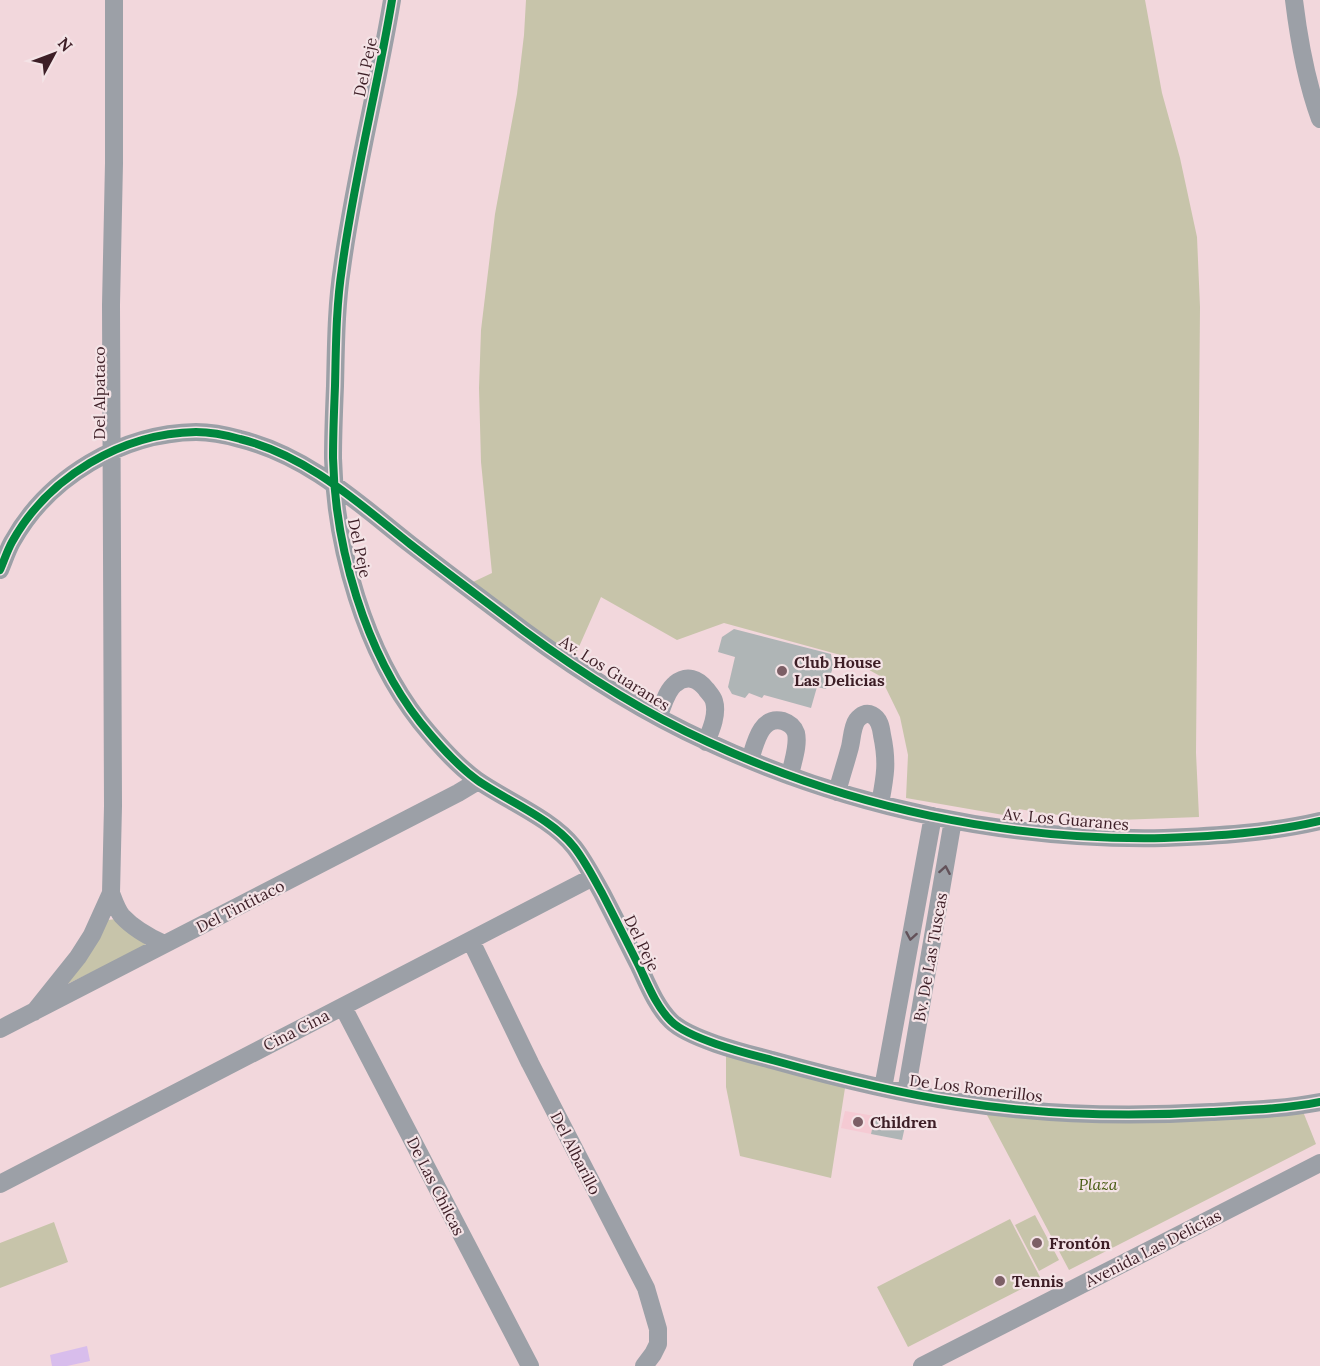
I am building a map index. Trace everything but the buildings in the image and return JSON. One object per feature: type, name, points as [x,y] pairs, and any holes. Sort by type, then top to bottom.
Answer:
[{"type":"street","name":"Del Alpataco","points":[[34,1012],[78,957],[92,935],[111,893],[113,451],[111,305],[114,0]]},
{"type":"street","name":"Del Peje","points":[[392,0],[363,144],[341,271],[336,340],[333,458],[335,485],[340,530],[359,606],[382,660],[405,702],[446,752],[478,781],[548,823],[573,845],[593,877],[653,996]]},
{"type":"street","points":[[1294,0],[1306,70],[1320,119]]},
{"type":"street","name":"Av. Los Guaranes","points":[[0,570],[11,543],[25,522],[68,478],[86,465],[113,451],[140,441],[197,432],[214,433],[271,449],[316,471],[552,651],[615,693],[706,742],[790,776],[880,804],[953,820],[1039,833],[1119,838],[1196,837],[1248,833],[1320,821]]},
{"type":"street","points":[[658,717],[670,689],[685,678],[693,678],[714,700],[712,725],[706,742]]},
{"type":"street","points":[[837,792],[855,723],[865,714],[871,714],[880,724],[885,751],[885,781],[880,804]]},
{"type":"street","points":[[750,760],[760,731],[765,724],[773,720],[781,720],[788,723],[796,735],[797,743],[790,776]]},
{"type":"street","name":"Del Tintitaco","points":[[0,1029],[313,869],[478,781]]},
{"type":"street","name":"Bv. De Las Tuscas","points":[[883,1088],[933,816]]},
{"type":"street","name":"Bv. De Las Tuscas","points":[[906,1093],[953,820]]},
{"type":"street","name":"Cina Cina","points":[[0,1184],[593,877]]},
{"type":"street","name":"Del Alpataco","points":[[111,893],[121,915],[151,938],[164,944]]},
{"type":"street","points":[[100,919],[121,915]]},
{"type":"street","name":"Del Albarillo","points":[[471,941],[530,1063],[646,1288],[658,1329],[658,1344],[644,1366]]},
{"type":"street","name":"De Los Romerillos","points":[[653,996],[663,1012],[677,1026],[701,1038],[784,1063],[883,1088],[986,1106],[1114,1115],[1252,1110],[1320,1102]]},
{"type":"street","name":"De Las Chilcas","points":[[343,1007],[530,1366]]},
{"type":"street","name":"Avenida Las Delicias","points":[[922,1366],[1320,1163]]},
{"type":"shaded area","name":"Children","points":[[845,1111],[875,1116],[871,1134],[841,1128]]},
{"type":"shaded area","points":[[87,1346],[90,1361],[67,1366],[52,1366],[50,1355]]},
{"type":"green space","points":[[526,0],[1145,0],[1162,93],[1180,158],[1197,237],[1200,307],[1196,753],[1199,817],[1118,820],[1019,809],[1015,817],[906,798],[908,755],[900,717],[880,676],[844,656],[724,623],[677,640],[601,597],[574,658],[473,582],[492,573],[481,462],[479,388],[481,330],[495,214],[517,94]]},
{"type":"green space","points":[[117,919],[147,946],[59,988],[107,920]]},
{"type":"green space","points":[[726,1053],[845,1088],[831,1178],[740,1156],[726,1087]]},
{"type":"green space","name":"Plaza","points":[[1302,1109],[1316,1144],[1069,1270],[987,1115]]},
{"type":"green space","name":"Frontón","points":[[1035,1215],[1059,1260],[1039,1271],[1015,1225]]},
{"type":"green space","points":[[1010,1219],[1041,1279],[908,1347],[877,1287]]},
{"type":"green space","points":[[54,1222],[68,1262],[0,1288],[0,1243]]},
{"type":"cycle path","points":[[392,0],[353,201],[339,297],[333,458],[335,492],[347,562],[357,597],[383,664],[420,722],[469,774],[553,827],[574,847],[602,893],[653,995],[671,1021],[679,1028],[718,1045],[841,1078],[934,1098],[1021,1110],[1084,1114],[1179,1114],[1266,1109],[1320,1102]]},
{"type":"cycle path","points":[[0,570],[12,542],[27,519],[67,479],[90,463],[141,440],[168,434],[196,432],[224,435],[265,447],[288,457],[331,482],[523,630],[636,705],[708,742],[817,785],[931,816],[1047,834],[1164,838],[1262,831],[1320,821]]},
{"type":"place","name":"Club House Las Delicias","points":[[782,671]]},
{"type":"place","name":"Children","points":[[858,1122]]},
{"type":"place","name":"Frontón","points":[[1037,1243]]},
{"type":"place","name":"Tennis","points":[[1000,1281]]}]
